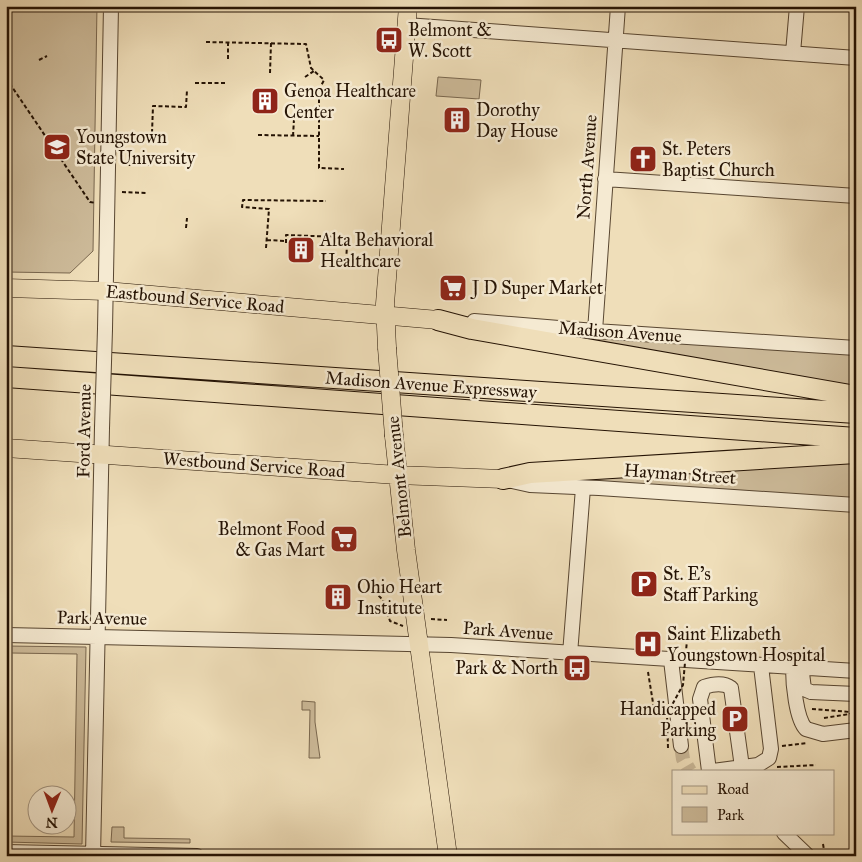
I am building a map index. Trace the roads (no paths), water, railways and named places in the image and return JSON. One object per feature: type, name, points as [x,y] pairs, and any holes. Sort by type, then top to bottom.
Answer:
[{"type":"highway","points":[[438,320],[472,329],[856,396]]},
{"type":"highway","name":"Madison Avenue Expressway","points":[[6,356],[856,413]]},
{"type":"highway","name":"Madison Avenue Expressway","points":[[6,378],[856,438]]},
{"type":"highway","points":[[503,479],[530,473],[584,479],[856,453]]},
{"type":"main road","name":"Belmont Avenue","points":[[408,6],[384,314],[397,475],[423,631],[448,856]]},
{"type":"main road","name":"Eastbound Service Road","points":[[6,288],[106,291],[384,314]]},
{"type":"main road","name":"Madison Avenue","points":[[384,314],[438,320]]},
{"type":"main road","name":"Westbound Service Road","points":[[6,448],[397,475],[503,479]]},
{"type":"street","name":"Ford Avenue","points":[[93,855],[111,6]]},
{"type":"street","name":"North Avenue","points":[[595,331],[618,6]]},
{"type":"street","points":[[793,54],[797,6]]},
{"type":"street","points":[[406,25],[856,58]]},
{"type":"street","points":[[605,179],[856,196]]},
{"type":"street","name":"Madison Avenue","points":[[438,320],[476,321],[595,331],[856,348]]},
{"type":"street","points":[[570,654],[584,479]]},
{"type":"street","name":"Hayman Street","points":[[584,479],[856,505]]},
{"type":"street","name":"Park Avenue","points":[[6,635],[98,636],[423,631],[570,654],[856,671]]},
{"type":"street","points":[[671,660],[675,747]]},
{"type":"street","points":[[726,770],[756,768],[769,758],[771,749],[761,666]]},
{"type":"street","points":[[798,668],[802,686],[811,692]]},
{"type":"street","points":[[798,668],[794,685],[805,708]]},
{"type":"street","points":[[711,770],[700,699],[704,687],[723,684],[731,688],[756,768]]},
{"type":"street","points":[[856,694],[811,692],[802,696],[805,708],[801,723],[810,732],[823,734],[856,730]]},
{"type":"street","points":[[785,834],[808,856]]},
{"type":"street","points":[[6,852],[197,856]]},
{"type":"tunnel","points":[[681,746],[683,759],[689,770]]},
{"type":"place","name":"Belmont & W. Scott","points":[[389,40]]},
{"type":"place","name":"Genoa Healthcare Center","points":[[265,101]]},
{"type":"place","name":"Dorothy Day House","points":[[457,120]]},
{"type":"place","name":"Youngstown State University","points":[[57,147]]},
{"type":"place","name":"St. Peters Baptist Church","points":[[643,159]]},
{"type":"place","name":"Alta Behavioral Healthcare","points":[[301,250]]},
{"type":"place","name":"J D Super Market","points":[[453,288]]},
{"type":"place","name":"Belmont Food & Gas Mart","points":[[344,539]]},
{"type":"place","name":"St. E's Staff Parking","points":[[644,584]]},
{"type":"place","name":"Ohio Heart Institute","points":[[338,597]]},
{"type":"place","name":"Saint Elizabeth Youngstown Hospital","points":[[648,644]]},
{"type":"place","name":"Park & North","points":[[577,668]]},
{"type":"place","name":"Handicapped Parking","points":[[735,719]]}]
